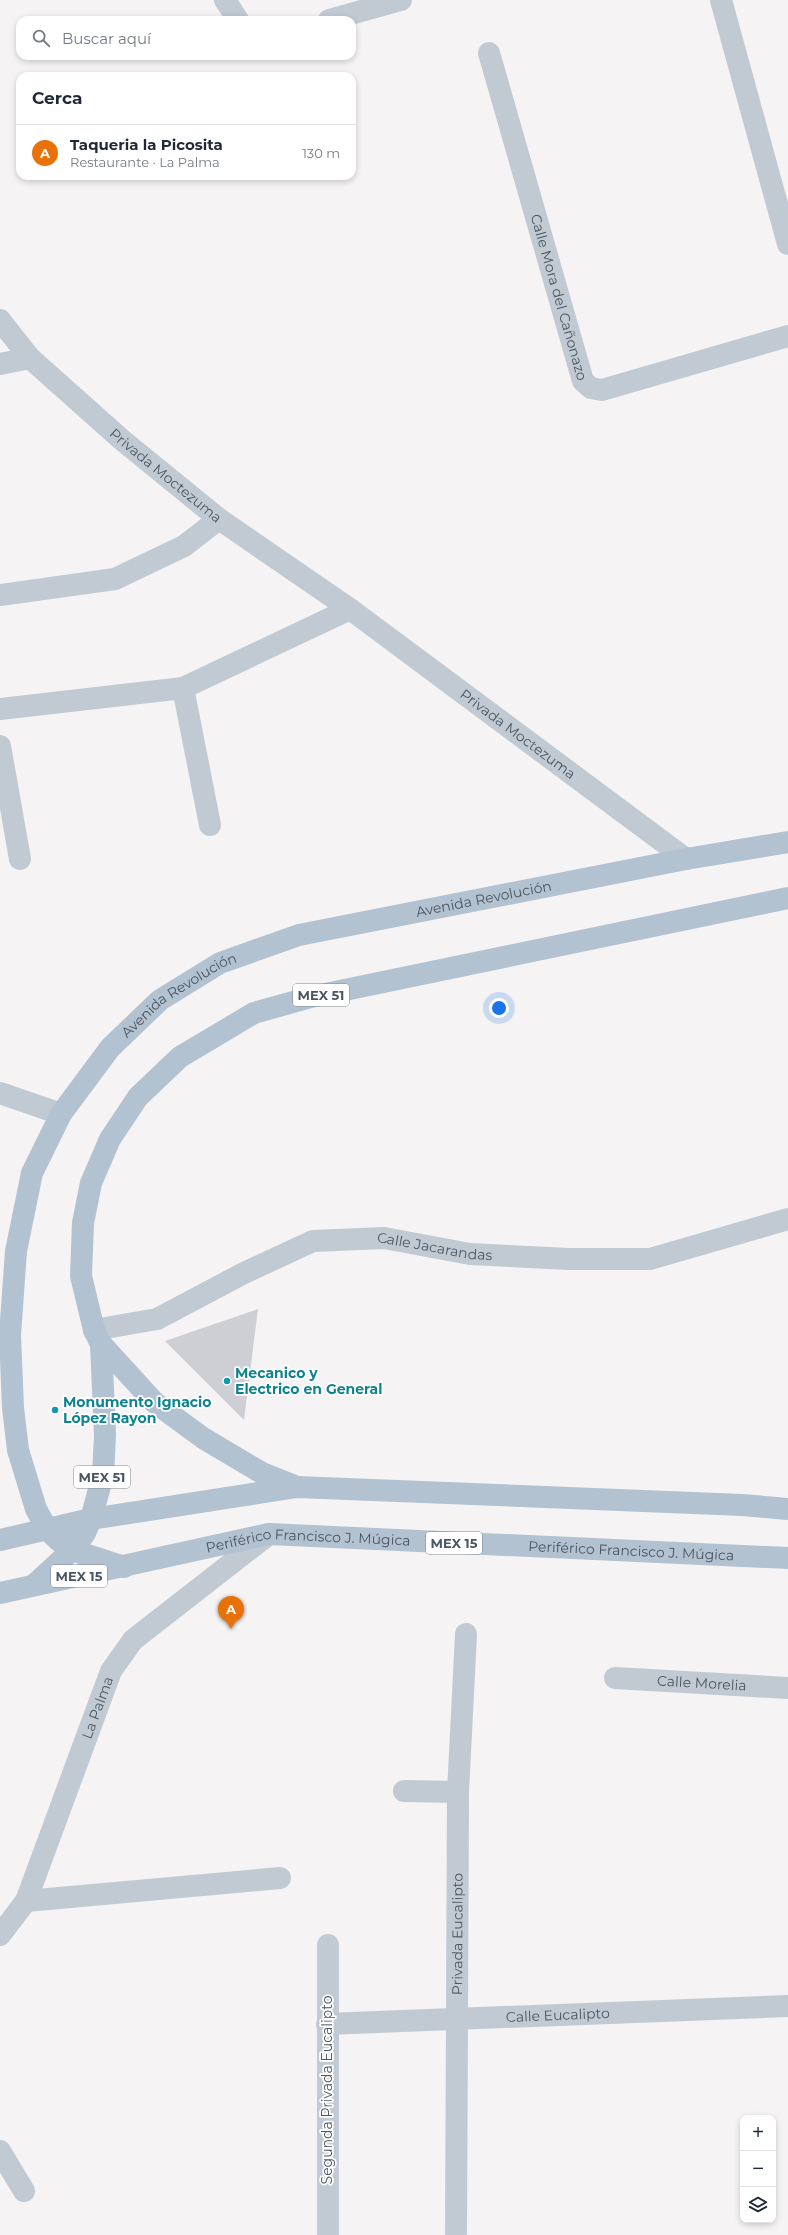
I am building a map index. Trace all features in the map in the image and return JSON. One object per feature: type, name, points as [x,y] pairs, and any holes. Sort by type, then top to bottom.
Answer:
[{"type":"main road","name":"Avenida Revolución","points":[[124,1567],[72,1550],[58,1540],[47,1529],[36,1509],[18,1450],[13,1408],[10,1335],[16,1251],[32,1173],[61,1114],[110,1048],[160,1000],[220,963],[299,935],[686,859],[788,842]]},
{"type":"main road","name":"MEX 51","points":[[34,1585],[72,1550],[85,1533],[92,1519],[103,1475],[104,1453],[98,1337],[81,1276],[83,1223],[91,1183],[110,1139],[138,1098],[180,1057],[216,1034],[254,1013],[311,996],[788,898]]},
{"type":"main road","points":[[0,1283],[16,1251]]},
{"type":"main road","points":[[98,1337],[154,1402],[197,1434],[262,1473],[297,1487]]},
{"type":"main road","points":[[0,1540],[92,1519],[297,1487],[742,1505],[788,1509]]},
{"type":"main road","name":"Periférico Francisco J. Múgica","points":[[0,1593],[269,1534],[788,1558]]},
{"type":"street","points":[[225,0],[235,16]]},
{"type":"street","points":[[343,16],[401,0]]},
{"type":"street","points":[[721,0],[788,244]]},
{"type":"street","name":"Calle Mora del Cañonazo","points":[[489,53],[583,381],[591,388],[602,390],[788,336]]},
{"type":"street","name":"Privada Moctezuma","points":[[0,320],[30,358],[122,440],[219,519],[350,609],[686,859]]},
{"type":"street","points":[[0,364],[30,358]]},
{"type":"street","points":[[0,595],[115,579],[184,546],[219,519]]},
{"type":"street","points":[[0,709],[183,688],[350,609]]},
{"type":"street","points":[[183,688],[210,825]]},
{"type":"street","points":[[0,746],[20,859]]},
{"type":"street","points":[[0,1094],[61,1114]]},
{"type":"street","name":"Calle Jacarandas","points":[[98,1337],[157,1319],[244,1273],[314,1241],[384,1238],[470,1254],[569,1259],[650,1259],[788,1219]]},
{"type":"street","name":"La Palma","points":[[0,1934],[26,1901],[111,1670],[133,1640],[269,1534]]},
{"type":"street","name":"Privada Eucalipto","points":[[456,2235],[458,1792],[466,1634]]},
{"type":"street","name":"Calle Morelia","points":[[615,1678],[788,1688]]},
{"type":"street","points":[[404,1791],[458,1792]]},
{"type":"street","points":[[26,1901],[280,1878]]},
{"type":"street","name":"Segunda Privada Eucalipto","points":[[328,1945],[328,2235]]},
{"type":"street","name":"Calle Eucalipto","points":[[327,2024],[788,2006]]},
{"type":"street","points":[[0,2152],[24,2190]]},
{"type":"building","name":"Mecanico y Electrico en General","points":[[258,1309],[244,1420],[165,1341]]},
{"type":"place","name":"Mecanico y Electrico en General","points":[[227,1381]]},
{"type":"place","name":"Monumento Ignacio López Rayon","points":[[55,1410]]},
{"type":"place","name":"Taqueria la Picosita","points":[[231,1629]]}]
